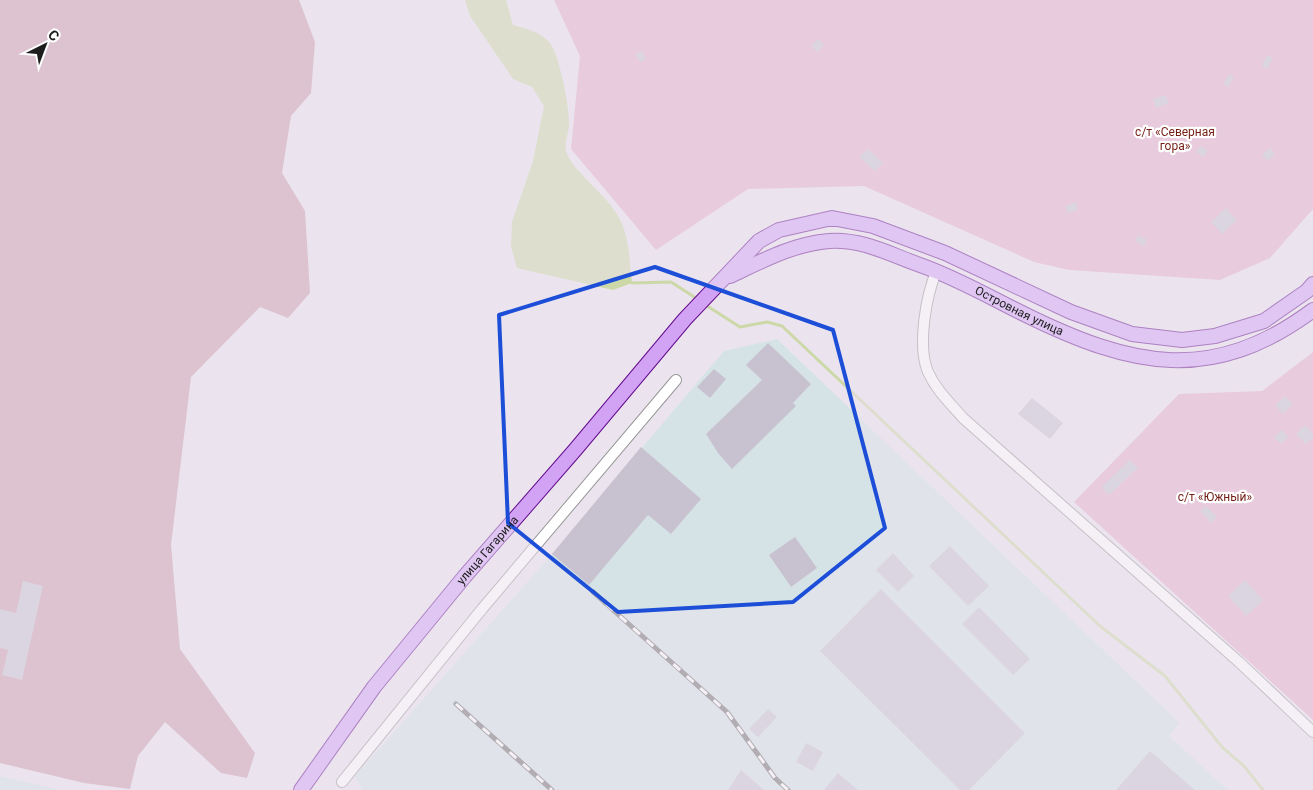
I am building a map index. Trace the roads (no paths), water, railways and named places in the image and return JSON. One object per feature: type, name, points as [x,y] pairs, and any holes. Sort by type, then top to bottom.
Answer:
[{"type":"main road","name":"Островная улица","points":[[725,279],[759,242],[779,230],[832,218],[873,226],[945,253],[1070,312],[1132,334],[1182,340],[1215,336],[1264,321],[1307,291],[1313,284]]},
{"type":"main road","name":"Островная улица","points":[[725,279],[792,248],[830,241],[859,242],[875,246],[937,270],[1037,320],[1092,344],[1124,353],[1170,361],[1214,359],[1248,348],[1274,337],[1313,310]]},
{"type":"main road","name":"улица Гагарина","points":[[301,790],[374,687],[465,576],[575,450],[685,319],[725,279]]},
{"type":"street","points":[[937,270],[925,311],[924,345],[927,370],[937,390],[962,418],[1239,662],[1313,732]]},
{"type":"street","points":[[342,782],[488,602],[676,380]]},
{"type":"waterway","points":[[632,283],[671,282],[699,300]]},
{"type":"waterway","points":[[704,304],[740,327],[767,322],[782,326],[1100,626],[1165,676],[1222,747],[1244,766],[1263,790]]},
{"type":"railway","points":[[593,592],[727,712],[775,778],[788,790]]},
{"type":"railway","points":[[456,704],[552,790]]},
{"type":"park label","name":"с/т «Северная гора»","points":[[1175,139]]},
{"type":"park label","name":"с/т «Южный»","points":[[1215,497]]}]
